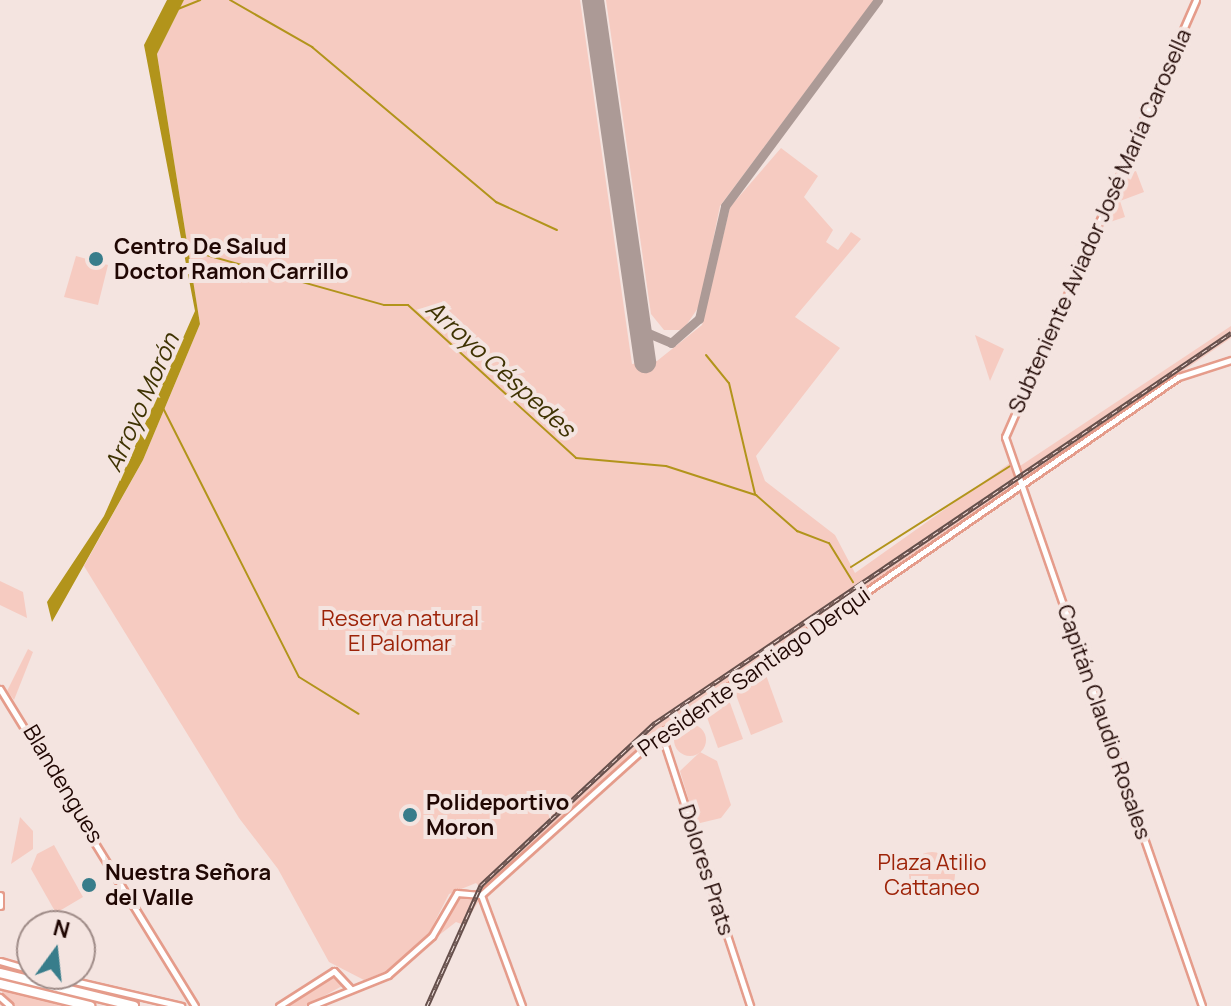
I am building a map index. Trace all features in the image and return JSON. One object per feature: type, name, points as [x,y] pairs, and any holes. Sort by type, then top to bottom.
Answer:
[{"type":"highway","points":[[0,973],[134,1006]]},
{"type":"highway","points":[[0,984],[90,1006]]},
{"type":"street","name":"Subteniente Aviador José María Carosella","points":[[1005,437],[1195,2]]},
{"type":"street","name":"Presidente Santiago Derqui","points":[[311,1006],[384,977],[429,939],[457,893],[481,895],[661,733],[1180,375],[1231,360]]},
{"type":"street","name":"Capitán Claudio Rosales","points":[[1005,437],[1202,1006]]},
{"type":"street","name":"Blandengues","points":[[0,689],[195,1006]]},
{"type":"street","name":"Dolores Prats","points":[[661,733],[750,1006]]},
{"type":"street","points":[[0,895],[2,904]]},
{"type":"street","points":[[481,895],[522,1006]]},
{"type":"street","points":[[279,1006],[334,971],[351,989]]},
{"type":"street","points":[[96,986],[181,1006]]},
{"type":"street","points":[[0,997],[10,1006]]},
{"type":"green space","name":"Reserva natural El Palomar","points":[[184,0],[580,0],[632,364],[657,361],[702,325],[730,207],[781,148],[818,176],[804,197],[833,230],[826,242],[838,250],[851,232],[861,239],[795,317],[840,348],[756,456],[765,481],[835,535],[855,573],[1010,463],[1018,483],[660,729],[482,889],[476,883],[449,894],[429,933],[389,970],[364,980],[329,962],[278,869],[239,818],[84,566],[143,460],[200,324],[157,54]]},
{"type":"green space","points":[[606,0],[874,0],[720,206],[700,305],[683,330],[664,330],[651,314]]},
{"type":"green space","points":[[1136,171],[1144,192],[1120,201],[1125,217],[1101,225],[1123,174]]},
{"type":"green space","points":[[76,256],[108,265],[98,305],[64,297]]},
{"type":"green space","points":[[1231,326],[1231,338],[1022,481],[1017,468]]},
{"type":"green space","points":[[975,335],[1004,349],[990,381]]},
{"type":"green space","points":[[0,581],[23,592],[27,618],[0,605]]},
{"type":"green space","points":[[28,649],[33,652],[14,700],[7,691]]},
{"type":"green space","points":[[766,675],[783,722],[751,735],[733,687]]},
{"type":"green space","points":[[729,700],[743,739],[718,748],[704,709]]},
{"type":"green space","points":[[690,724],[702,728],[706,740],[702,752],[690,756],[678,752],[674,740],[678,728]]},
{"type":"green space","points":[[700,752],[717,761],[731,805],[721,818],[696,824],[680,771]]},
{"type":"green space","points":[[20,817],[33,831],[33,849],[11,864]]},
{"type":"green space","points":[[54,845],[83,897],[61,910],[54,910],[31,869],[37,854]]},
{"type":"green space","name":"Plaza Atilio Cattaneo","points":[[932,852],[949,858],[955,875],[949,892],[932,898],[915,892],[909,875],[915,858]]},
{"type":"green space","points":[[460,893],[480,899],[464,925],[456,922],[438,936]]},
{"type":"green space","points":[[0,962],[16,968],[16,971],[0,968]]},
{"type":"green space","points":[[335,971],[342,986],[306,1006],[282,1006]]},
{"type":"green space","points":[[0,989],[69,1006],[12,1006]]},
{"type":"shaded area","name":"Arroyo Morón","points":[[167,0],[184,0],[157,54],[200,324],[143,460],[52,622],[47,602],[104,516],[195,311],[144,45]]},
{"type":"waterway","points":[[178,9],[200,0]]},
{"type":"waterway","points":[[230,0],[312,47],[496,202],[557,230]]},
{"type":"waterway","name":"Arroyo Céspedes","points":[[192,251],[384,305],[408,305],[576,458],[666,466],[756,495],[797,531],[829,543],[853,582]]},
{"type":"waterway","points":[[706,355],[729,383],[755,494]]},
{"type":"waterway","points":[[163,408],[299,677],[359,714]]},
{"type":"waterway","points":[[851,567],[1010,466]]},
{"type":"taxiway","points":[[641,330],[671,343],[699,319],[725,206],[878,0]]},
{"type":"runway","points":[[593,0],[645,362]]},
{"type":"railway","points":[[427,1006],[481,885],[655,723],[1231,333]]},
{"type":"place","name":"Centro De Salud Doctor Ramon Carrillo","points":[[96,259]]},
{"type":"place","name":"Polideportivo Moron","points":[[410,815]]},
{"type":"place","name":"Nuestra Señora del Valle","points":[[89,885]]}]
